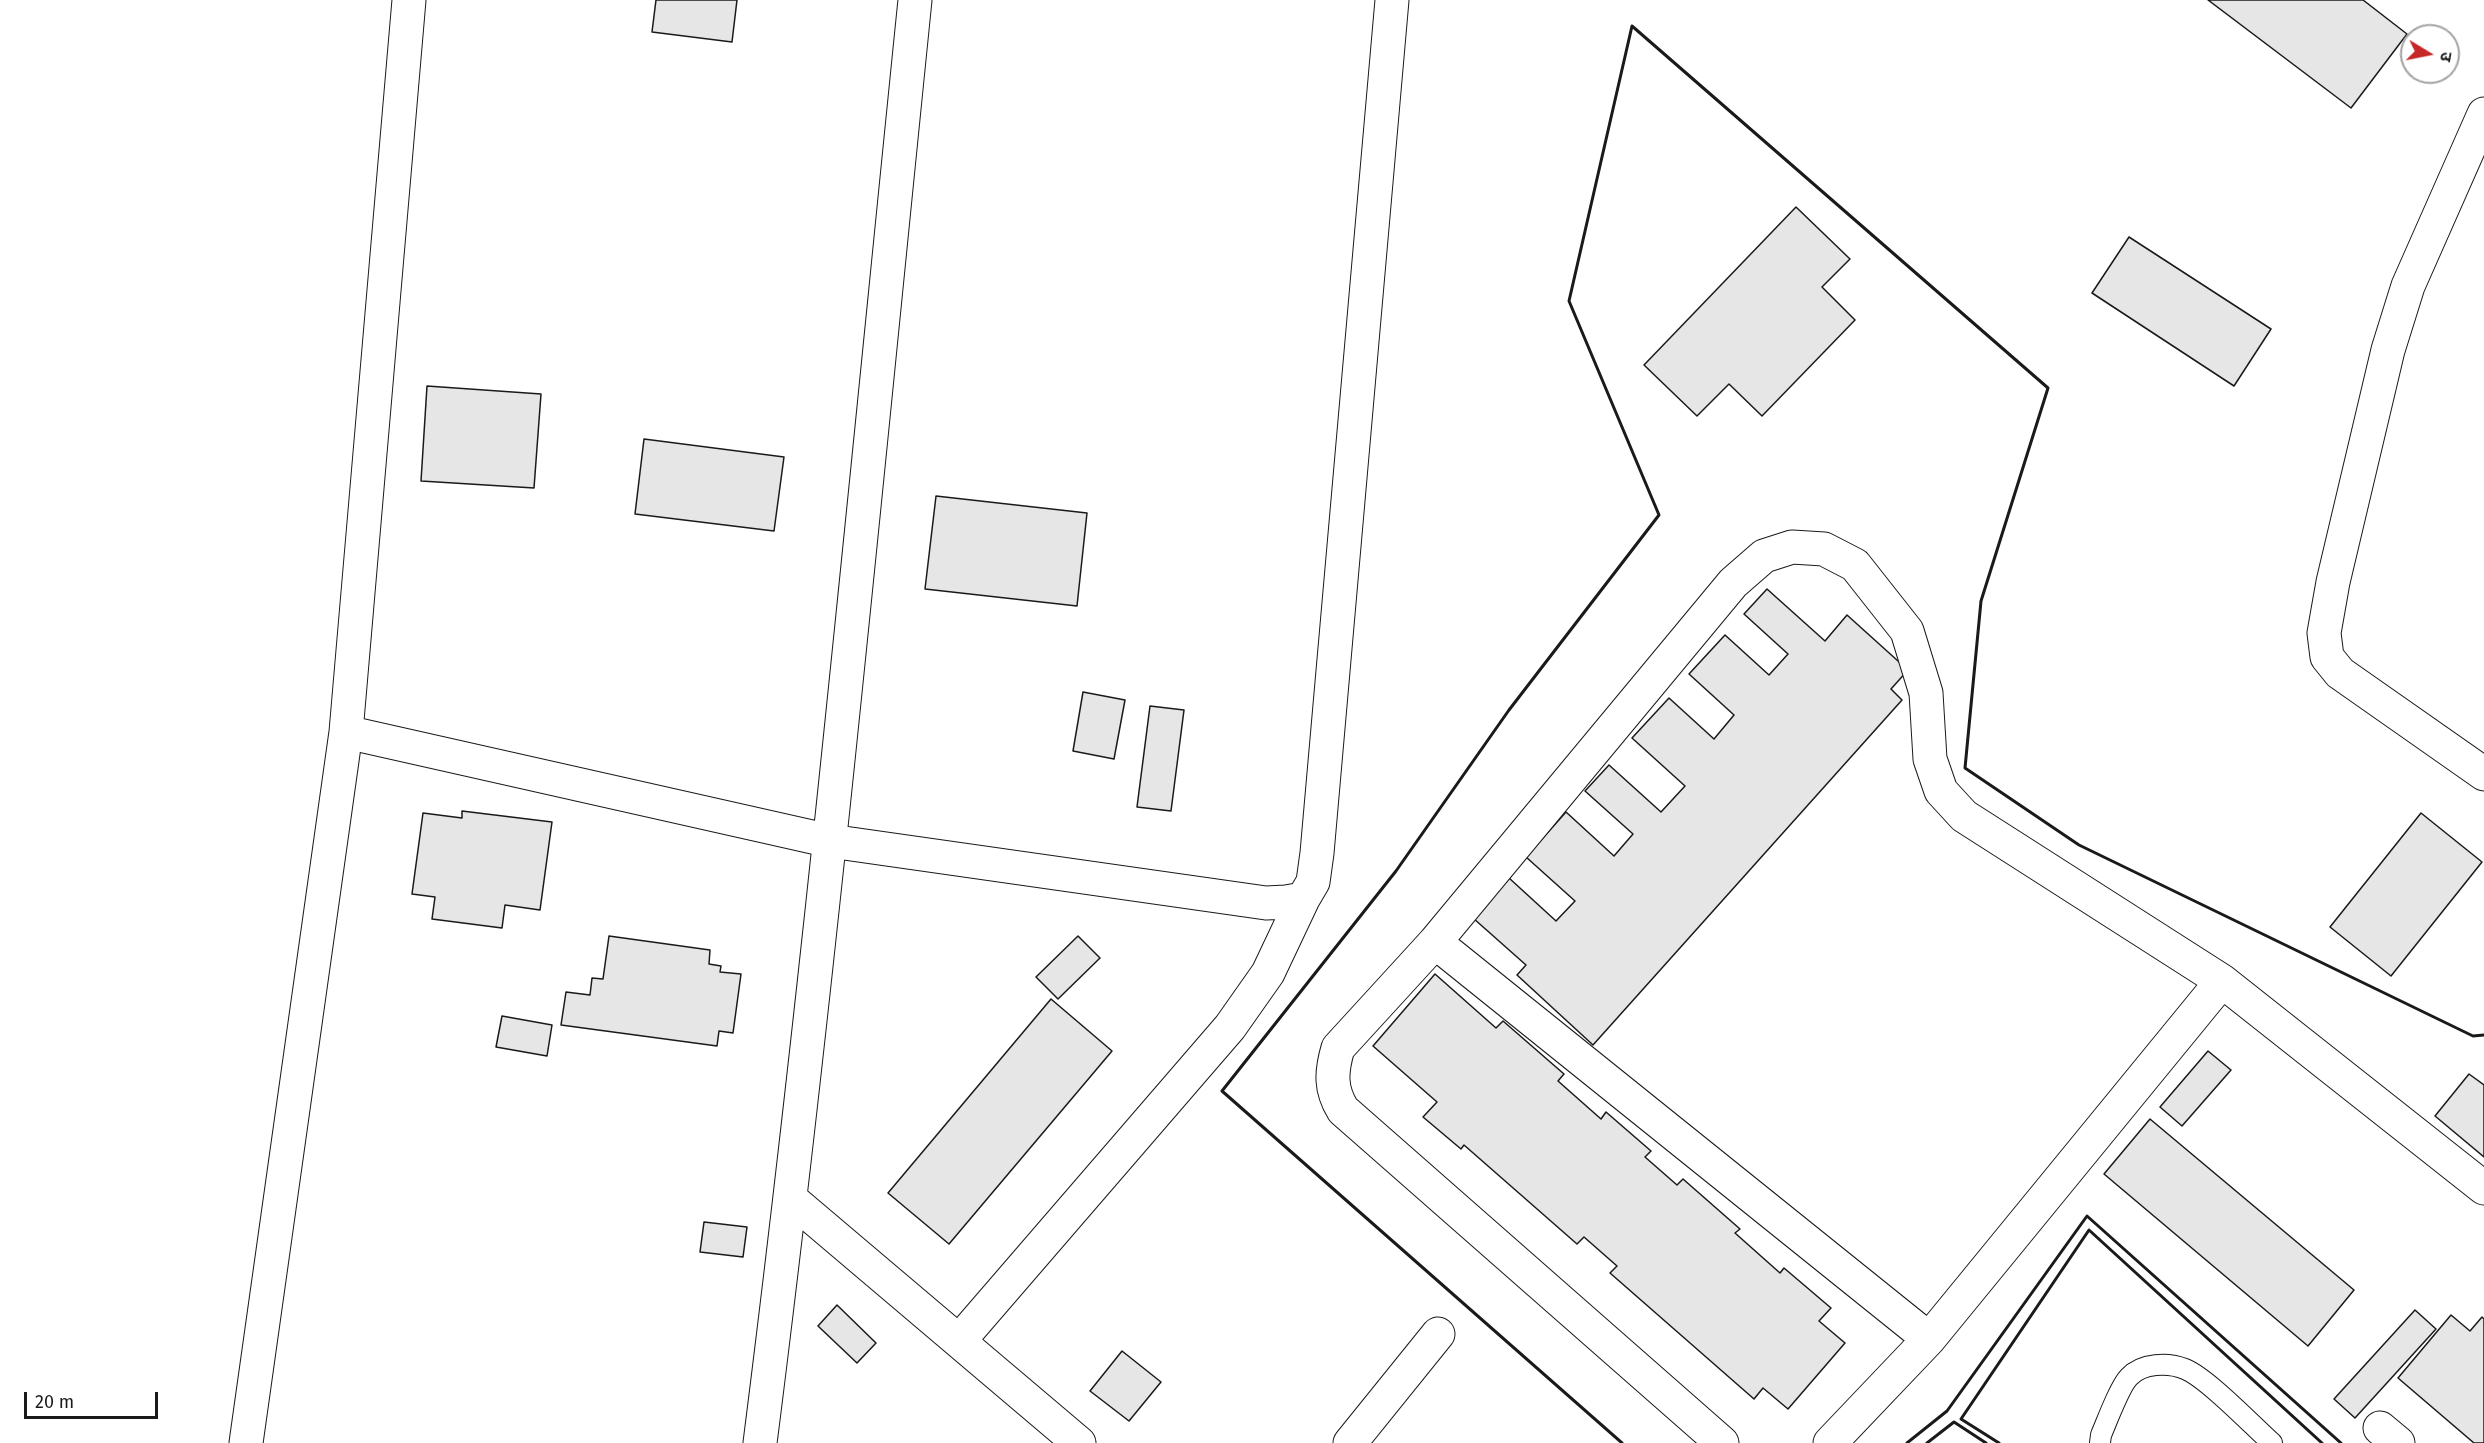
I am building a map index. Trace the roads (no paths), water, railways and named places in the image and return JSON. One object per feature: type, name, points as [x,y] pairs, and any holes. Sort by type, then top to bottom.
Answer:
[{"type":"street","points":[[246,1443],[346,732],[410,0]]},
{"type":"street","points":[[760,1443],[791,1199],[830,841],[915,0]]},
{"type":"street","points":[[959,1341],[1230,1027],[1268,973],[1313,882],[1392,0]]},
{"type":"street","points":[[2484,114],[2408,286],[2391,340],[2333,582],[2324,633],[2327,657],[2340,673],[2484,774]]},
{"type":"street","points":[[1722,1443],[1343,1110],[1334,1095],[1331,1069],[1338,1048],[1435,942],[1733,583],[1764,556],[1792,547],[1824,549],[1855,565],[1907,631],[1926,693],[1930,759],[1941,791],[1964,816],[2222,981],[2484,1188]]},
{"type":"street","points":[[346,732],[830,841],[1266,903],[1303,899]]},
{"type":"street","points":[[1435,942],[1929,1340]]},
{"type":"street","points":[[1830,1443],[1929,1340],[2222,981]]},
{"type":"street","points":[[791,1199],[1079,1443]]},
{"type":"street","points":[[1350,1443],[1438,1334]]},
{"type":"lane","points":[[2100,1443],[2101,1435],[2127,1378],[2139,1369],[2161,1364],[2186,1369],[2208,1385],[2272,1443]]}]
